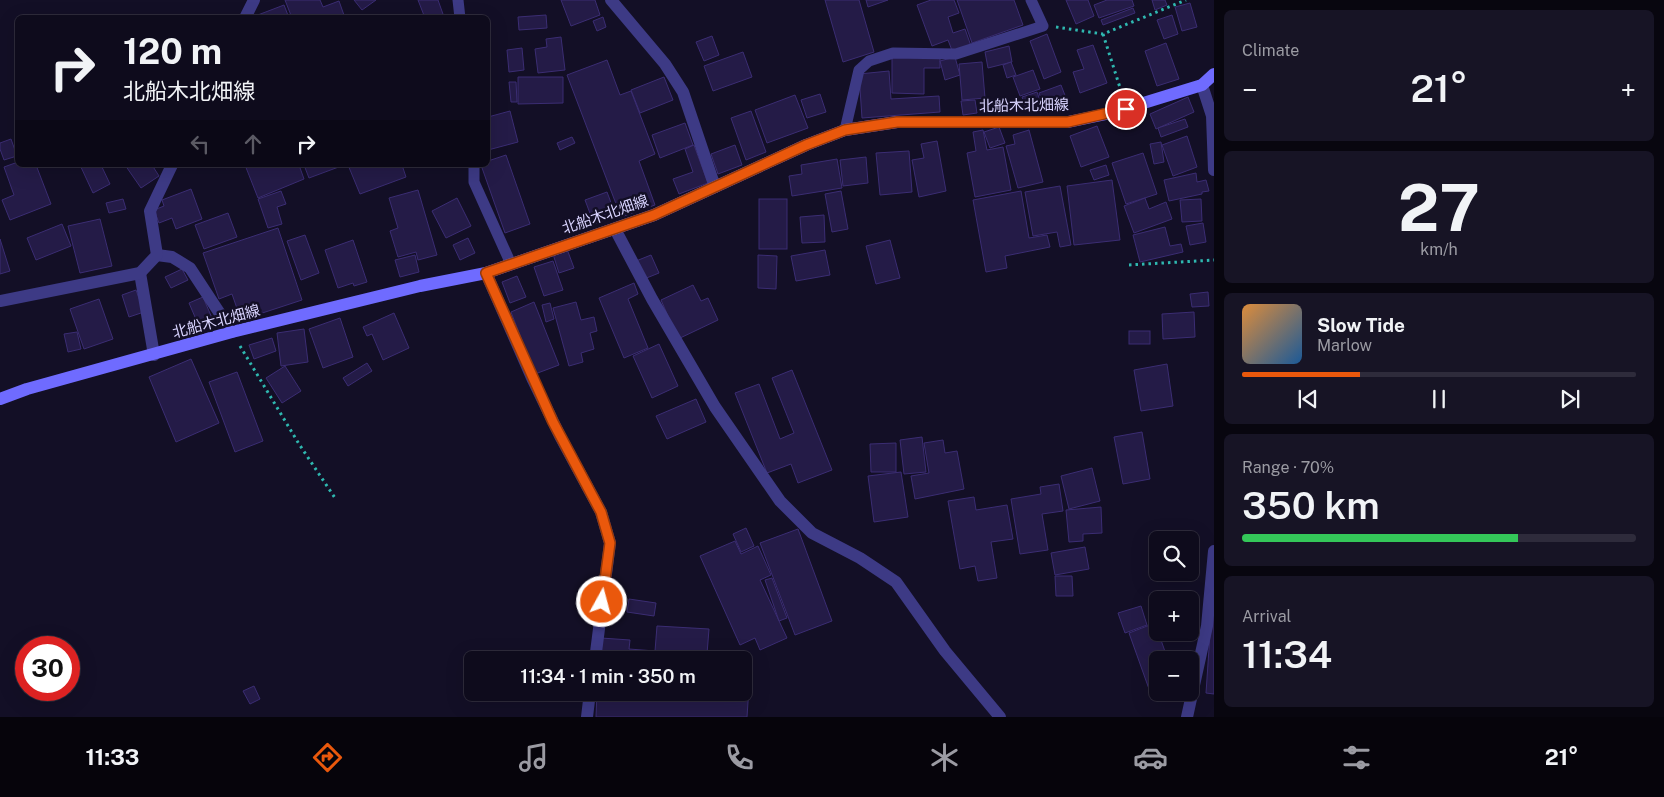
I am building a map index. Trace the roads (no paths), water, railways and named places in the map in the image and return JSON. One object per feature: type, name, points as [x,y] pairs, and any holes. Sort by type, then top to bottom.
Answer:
[{"type":"main road","name":"北船木北畑線","points":[[0,399],[28,389],[232,332],[420,286],[486,273],[654,215],[806,145],[845,130],[897,122],[1068,122],[1126,109],[1202,85],[1214,74]]},
{"type":"street","points":[[247,15],[254,0]]},
{"type":"street","points":[[611,0],[665,64],[683,92],[715,187]]},
{"type":"street","points":[[1202,85],[1212,116],[1214,170]]},
{"type":"street","points":[[157,255],[150,211],[171,167]]},
{"type":"street","points":[[615,229],[652,299],[715,407],[780,501],[812,533],[860,558],[896,582],[945,651],[1000,717]]},
{"type":"street","points":[[0,301],[140,273],[157,255]]},
{"type":"street","points":[[157,255],[172,257],[190,268],[232,332]]},
{"type":"street","points":[[140,273],[154,355]]},
{"type":"street","points":[[486,273],[552,420],[601,512],[610,543],[596,651]]},
{"type":"street","points":[[1187,717],[1207,626],[1214,551]]},
{"type":"street","points":[[587,717],[589,701]]},
{"type":"lane","points":[[458,0],[460,15]]},
{"type":"lane","points":[[845,130],[859,70],[869,61],[893,53],[956,54],[1043,26],[1031,0]]},
{"type":"lane","points":[[474,167],[474,182],[511,264]]}]
